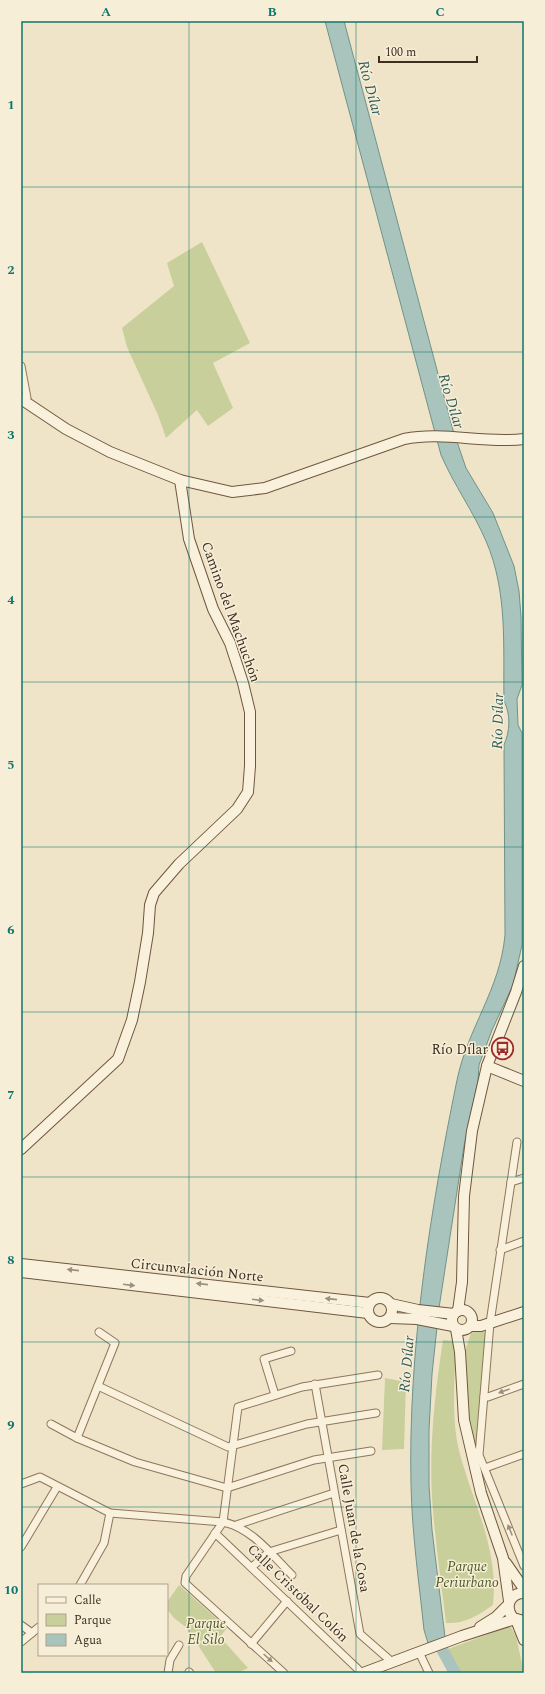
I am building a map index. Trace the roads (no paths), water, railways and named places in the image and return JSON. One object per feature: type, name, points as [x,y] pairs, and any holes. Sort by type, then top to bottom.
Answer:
[{"type":"street","points":[[21,366],[27,398],[23,401],[78,436],[110,452],[180,480],[232,492],[265,488],[404,439],[431,435],[460,436],[505,441],[524,439]]},
{"type":"street","name":"Camino del Machuchón","points":[[21,1149],[118,1059],[132,1020],[148,933],[150,904],[154,893],[179,864],[237,809],[248,792],[250,766],[250,712],[243,683],[230,643],[213,609],[189,539],[180,480]]},
{"type":"street","points":[[460,1352],[465,1318],[462,1282],[464,1196],[468,1151],[478,1102],[488,1066],[516,992],[524,966]]},
{"type":"street","points":[[488,1066],[524,1081]]},
{"type":"street","points":[[517,1142],[490,1323],[479,1455],[524,1566]]},
{"type":"street","points":[[511,1182],[524,1178]]},
{"type":"street","points":[[500,1250],[524,1241]]},
{"type":"street","name":"Circunvalación Norte","points":[[21,1264],[369,1308]]},
{"type":"street","name":"Circunvalación Norte","points":[[21,1272],[369,1308]]},
{"type":"street","points":[[417,1315],[380,1298],[369,1308],[371,1318],[376,1322],[385,1322],[390,1318],[417,1315],[439,1318],[465,1318],[481,1326],[524,1312]]},
{"type":"street","points":[[390,1318],[392,1311],[391,1304]]},
{"type":"street","points":[[439,1318],[461,1331],[465,1318]]},
{"type":"street","points":[[465,1318],[452,1320],[455,1327],[460,1352],[464,1420],[481,1493],[503,1558],[510,1613],[518,1620],[524,1640]]},
{"type":"street","points":[[77,1438],[115,1344],[99,1332]]},
{"type":"street","points":[[275,1395],[264,1359],[290,1350]]},
{"type":"street","points":[[284,1673],[185,1583],[186,1576],[223,1522],[238,1407],[315,1384],[378,1375]]},
{"type":"street","name":"Calle Juan de la Cosa","points":[[315,1384],[360,1634],[392,1662]]},
{"type":"street","points":[[484,1397],[488,1397],[524,1384]]},
{"type":"street","points":[[98,1386],[228,1447],[233,1447],[306,1424],[376,1413]]},
{"type":"street","points":[[51,1424],[77,1438],[135,1462],[227,1488],[314,1460],[371,1451]]},
{"type":"street","points":[[485,1468],[524,1454]]},
{"type":"street","points":[[21,1484],[40,1477],[110,1513],[223,1522],[236,1525],[250,1534],[292,1575]]},
{"type":"street","points":[[21,1547],[57,1486]]},
{"type":"street","points":[[236,1525],[334,1493]]},
{"type":"street","points":[[81,1584],[104,1543],[110,1513]]},
{"type":"street","points":[[252,1567],[269,1552],[341,1530]]},
{"type":"street","name":"Calle Cristóbal Colón","points":[[216,1532],[363,1673]]},
{"type":"street","points":[[503,1558],[524,1589]]},
{"type":"street","points":[[462,1636],[485,1624],[509,1603],[515,1595],[524,1593]]},
{"type":"street","points":[[252,1644],[287,1601]]},
{"type":"street","points":[[363,1673],[462,1636],[518,1620]]},
{"type":"street","points":[[21,1625],[32,1633]]},
{"type":"street","points":[[21,1642],[38,1628]]},
{"type":"street","points":[[168,1673],[170,1660],[179,1645]]},
{"type":"street","points":[[423,1651],[429,1673]]},
{"type":"water","points":[[325,21],[344,21],[453,430],[466,468],[493,513],[514,566],[519,591],[521,617],[522,685],[517,699],[518,725],[522,733],[522,945],[513,985],[492,1030],[479,1065],[478,1081],[464,1146],[439,1308],[432,1374],[429,1430],[429,1485],[432,1530],[445,1637],[428,1643],[424,1630],[413,1522],[411,1434],[413,1383],[417,1332],[430,1231],[457,1080],[468,1043],[491,991],[497,973],[505,935],[504,745],[508,734],[509,717],[504,701],[503,620],[498,580],[486,541],[441,455]]},
{"type":"waterway","name":"Río Dílar","points":[[437,1634],[443,1651],[455,1673]]},
{"type":"place","name":"Río Dílar","points":[[503,1049]]},
{"type":"park label","name":"Parque Periurbano","points":[[467,1574]]},
{"type":"park label","name":"Parque El Silo","points":[[206,1632]]}]
